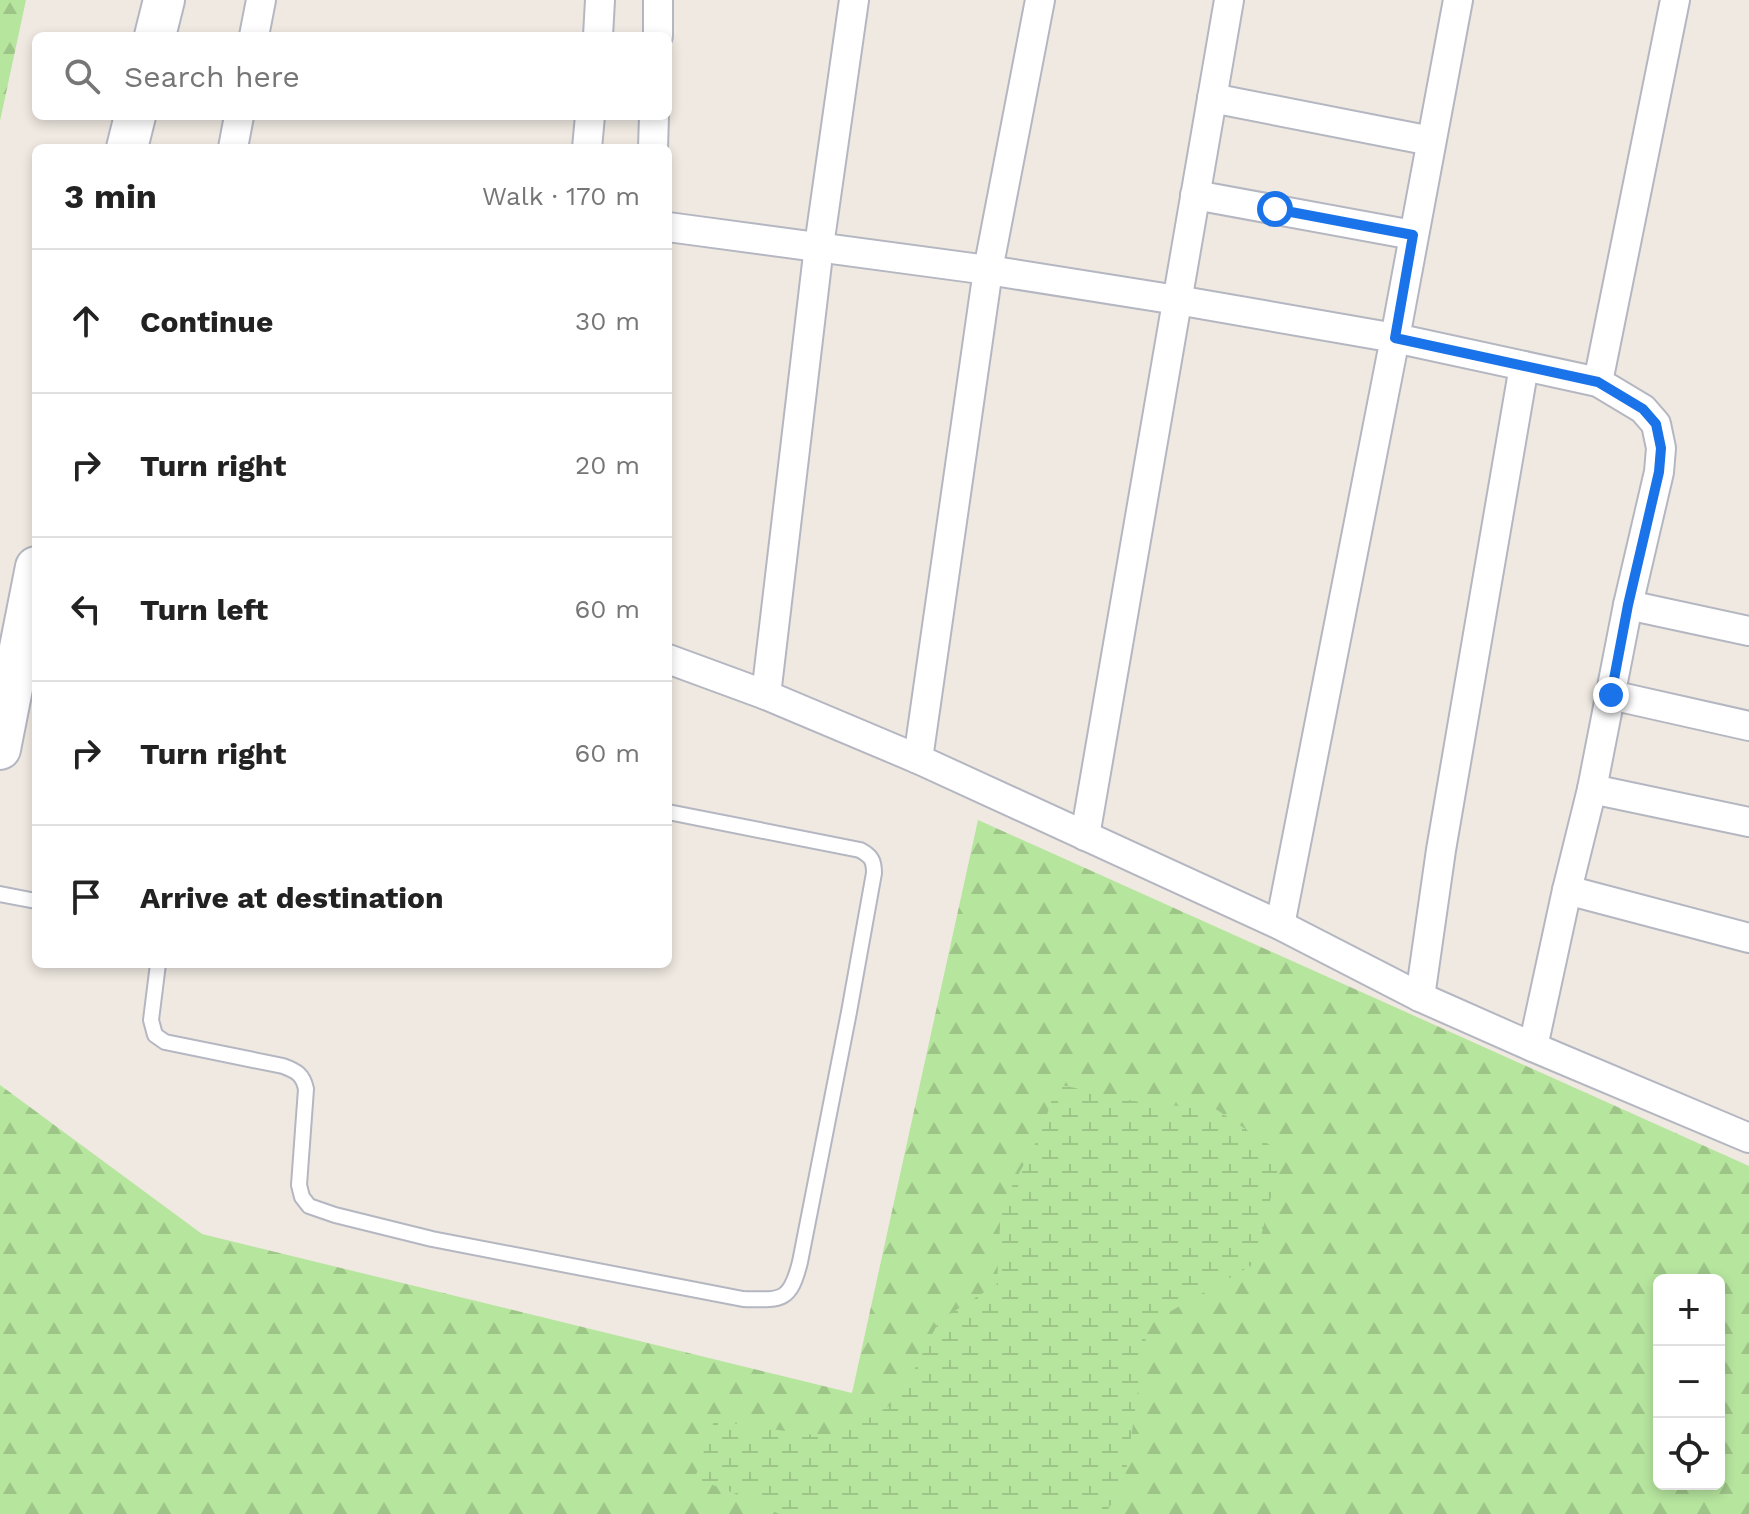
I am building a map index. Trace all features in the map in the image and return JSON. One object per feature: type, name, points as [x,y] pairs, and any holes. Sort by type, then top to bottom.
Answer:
[{"type":"street","points":[[156,32],[164,0]]},
{"type":"street","points":[[255,32],[261,0]]},
{"type":"street","points":[[598,32],[600,0]]},
{"type":"street","points":[[658,0],[658,32]]},
{"type":"street","points":[[766,695],[819,246],[854,0]]},
{"type":"street","points":[[918,759],[988,270],[1040,0]]},
{"type":"street","points":[[1085,836],[1229,0]]},
{"type":"street","points":[[1280,925],[1458,0]]},
{"type":"street","points":[[1598,382],[1675,0]]},
{"type":"street","points":[[1212,98],[1431,141]]},
{"type":"street","points":[[128,144],[134,120]]},
{"type":"street","points":[[234,144],[238,120]]},
{"type":"street","points":[[587,144],[590,120]]},
{"type":"street","points":[[653,144],[654,120]]},
{"type":"street","points":[[1195,195],[1413,235]]},
{"type":"street","points":[[672,228],[988,270],[1395,338],[1598,382],[1643,409],[1656,424],[1661,448],[1659,472],[1628,605],[1592,789],[1533,1047]]},
{"type":"street","points":[[1420,997],[1441,850],[1524,366]]},
{"type":"street","points":[[0,749],[29,629],[32,602]]},
{"type":"street","points":[[1628,605],[1749,631]]},
{"type":"street","points":[[672,660],[766,695],[918,759],[1280,925],[1420,997],[1749,1138]]},
{"type":"street","points":[[1611,695],[1749,726]]},
{"type":"street","points":[[1592,789],[1749,822]]},
{"type":"street","points":[[1567,890],[1749,938]]},
{"type":"lane","points":[[158,968],[151,1020],[155,1035],[165,1042],[283,1066],[295,1070],[304,1079],[306,1089],[299,1185],[302,1197],[309,1206],[432,1239],[743,1299],[783,1297],[794,1285],[800,1262],[849,1012],[874,862],[860,850],[672,813]]},
{"type":"lane","points":[[0,894],[32,900]]},
{"type":"green space","points":[[0,0],[26,0],[0,121]]},
{"type":"green space","points":[[978,820],[1749,1166],[1749,1514],[0,1514],[0,1085],[202,1234],[852,1393]]},
{"type":"green space","points":[[1057,1084],[1148,1104],[1214,1108],[1282,1153],[1254,1264],[1148,1324],[1124,1484],[1105,1514],[779,1514],[695,1478],[714,1421],[836,1438],[899,1400],[939,1321],[997,1284],[1001,1206],[1041,1133]]},
{"type":"route","points":[[1275,209],[1413,235],[1395,338],[1598,382],[1643,409],[1656,424],[1661,448],[1659,472],[1611,695]]}]
